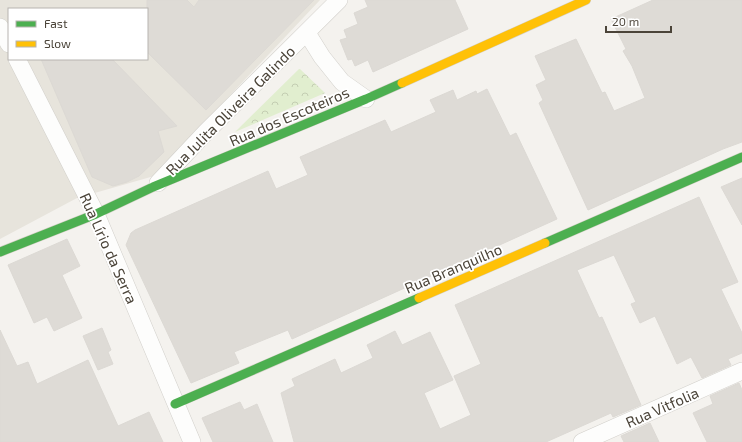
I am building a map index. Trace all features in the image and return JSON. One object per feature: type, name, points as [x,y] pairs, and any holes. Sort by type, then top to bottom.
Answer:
[{"type":"street","name":"Rua Julita Oliveira Galindo","points":[[153,187],[206,132],[339,0]]},
{"type":"street","name":"Rua dos Escoteiros","points":[[0,252],[96,214],[153,187],[366,99],[586,0]]},
{"type":"street","points":[[0,27],[8,42]]},
{"type":"street","name":"Rua Julita Oliveira Galindo","points":[[307,33],[342,82],[366,99]]},
{"type":"street","name":"Rua Lírio da Serra","points":[[17,60],[96,214],[192,442]]},
{"type":"street","name":"Rua Branquilho","points":[[175,404],[742,157]]},
{"type":"street","name":"Rua Vitfolia","points":[[582,442],[742,371]]},
{"type":"shaded area","points":[[0,0],[320,0],[154,176],[77,198],[0,239]]},
{"type":"green space","points":[[299,69],[325,93],[235,132]]},
{"type":"building","points":[[147,0],[187,0],[194,7],[199,0],[314,0],[206,110],[148,53]]},
{"type":"building","points":[[365,0],[455,0],[468,29],[373,72],[368,60],[355,66],[352,59],[348,60],[340,40],[347,38],[344,30],[358,24],[354,13],[368,7]]},
{"type":"building","points":[[653,0],[742,0],[742,142],[723,149],[588,210],[539,103],[543,100],[536,85],[546,80],[535,56],[576,39],[602,93],[605,92],[614,111],[645,98],[632,66],[623,51],[626,49],[611,19]]},
{"type":"building","points":[[41,60],[113,60],[177,126],[158,131],[164,152],[139,176],[127,182],[113,186],[92,177]]},
{"type":"building","points":[[487,89],[510,136],[516,133],[557,219],[292,339],[288,330],[234,352],[239,363],[191,383],[126,245],[131,233],[268,171],[276,189],[308,175],[300,157],[385,120],[391,132],[436,112],[430,100],[453,90],[457,100],[476,91],[477,94]]},
{"type":"building","points":[[742,178],[742,225],[721,187]]},
{"type":"building","points":[[699,197],[738,282],[721,289],[742,333],[742,353],[728,359],[731,365],[702,378],[691,357],[677,364],[655,316],[640,323],[631,304],[636,302],[614,255],[577,270],[599,318],[602,317],[641,405],[613,417],[611,413],[546,442],[294,442],[281,393],[295,386],[292,379],[335,359],[341,373],[373,358],[367,345],[395,331],[402,345],[430,332],[453,380],[424,393],[440,429],[471,415],[454,376],[481,364],[455,305]]},
{"type":"building","points":[[67,239],[80,266],[62,275],[82,318],[54,331],[47,317],[34,323],[8,265]]},
{"type":"building","points":[[102,328],[111,350],[108,352],[113,364],[98,370],[83,336]]},
{"type":"building","points":[[0,330],[17,366],[28,362],[37,384],[88,360],[118,426],[149,412],[163,442],[0,442]]},
{"type":"building","points":[[739,383],[742,390],[742,442],[707,442],[693,413],[713,404],[710,396]]},
{"type":"building","points":[[240,402],[244,410],[257,404],[273,442],[213,442],[202,418]]},
{"type":"building","points":[[650,423],[659,442],[624,442],[621,436]]},
{"type":"traffic: fast","points":[[0,252],[96,214],[153,187],[402,83]]},
{"type":"traffic: fast","points":[[545,243],[742,157]]},
{"type":"traffic: fast","points":[[175,404],[419,298]]},
{"type":"traffic: slow","points":[[402,83],[586,0]]},
{"type":"traffic: slow","points":[[419,298],[545,243]]}]
